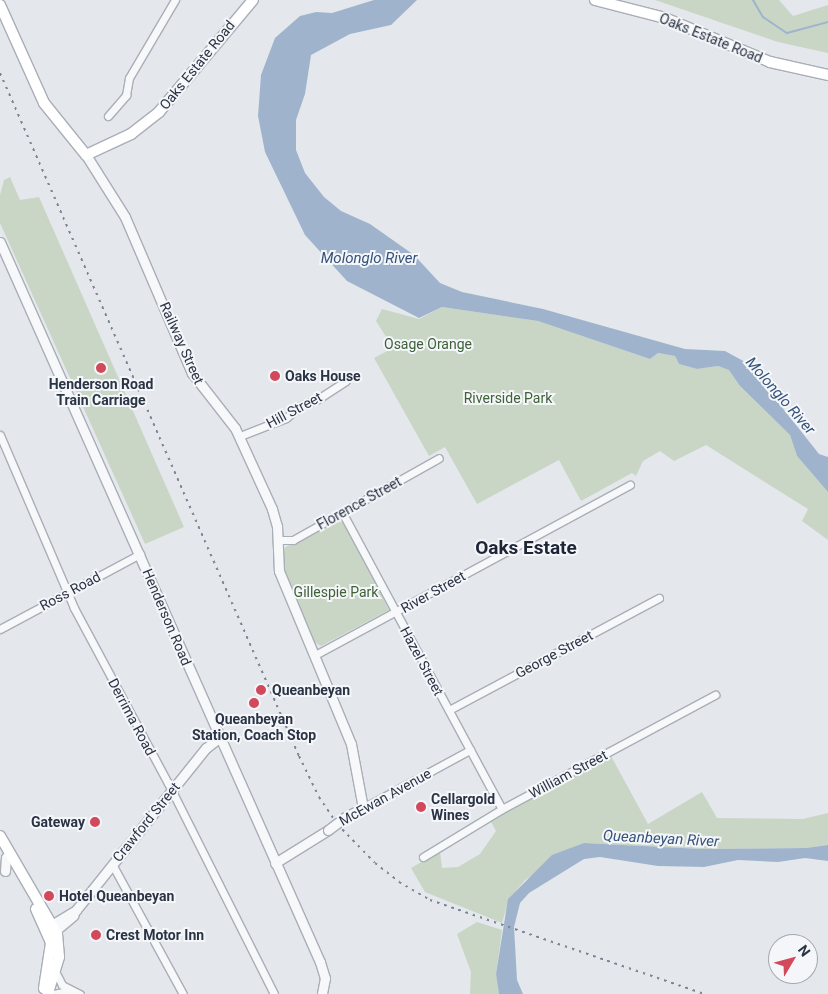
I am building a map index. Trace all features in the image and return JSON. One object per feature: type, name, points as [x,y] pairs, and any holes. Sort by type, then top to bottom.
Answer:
[{"type":"main road","name":"Oaks Estate Road","points":[[86,155],[131,134],[159,112],[254,0]]},
{"type":"main road","name":"Oaks Estate Road","points":[[595,0],[665,18],[770,62],[828,75]]},
{"type":"main road","name":"Railway Street","points":[[0,5],[44,103],[86,155]]},
{"type":"main road","points":[[0,836],[7,865]]},
{"type":"main road","points":[[0,847],[7,865],[52,928],[59,951],[56,970],[48,994]]},
{"type":"main road","points":[[42,994],[51,954],[52,928]]},
{"type":"street","points":[[108,116],[126,95],[128,78],[175,0]]},
{"type":"street","name":"Railway Street","points":[[86,155],[124,217],[197,382],[240,436],[275,516],[278,571],[349,736],[363,808]]},
{"type":"street","name":"Henderson Road","points":[[0,242],[323,970],[325,985],[322,994]]},
{"type":"street","name":"Hill Street","points":[[240,436],[286,418],[300,406],[318,400],[346,381]]},
{"type":"street","name":"Derrima Road","points":[[0,435],[3,449],[67,593],[172,791],[274,994]]},
{"type":"street","name":"Florence Street","points":[[277,540],[293,540],[439,458]]},
{"type":"street","name":"River Street","points":[[315,655],[630,485]]},
{"type":"street","name":"Hazel Street","points":[[342,512],[502,809]]},
{"type":"street","name":"Ross Road","points":[[0,629],[140,554]]},
{"type":"street","name":"George Street","points":[[449,710],[659,598]]},
{"type":"street","name":"William Street","points":[[423,857],[502,809],[715,695]]},
{"type":"street","name":"Crawford Street","points":[[52,928],[71,920],[76,910],[112,864],[206,748],[220,737]]},
{"type":"street","name":"McEwan Avenue","points":[[275,863],[328,830],[345,817],[470,750]]},
{"type":"street","points":[[112,864],[183,994]]},
{"type":"street","points":[[56,970],[58,981],[80,994]]},
{"type":"street","points":[[54,994],[72,990]]},
{"type":"green space","points":[[655,0],[779,0],[793,16],[828,5],[828,53],[778,42]]},
{"type":"green space","points":[[10,177],[20,200],[39,197],[184,527],[145,544],[0,223],[0,195],[4,180]]},
{"type":"green space","name":"Riverside Park","points":[[442,307],[538,321],[650,359],[658,353],[675,356],[679,364],[697,369],[718,366],[730,370],[740,386],[790,435],[797,456],[828,492],[828,540],[802,521],[808,509],[706,445],[674,461],[660,451],[643,461],[636,476],[632,473],[581,501],[559,460],[477,504],[445,447],[429,456],[374,358],[393,348],[376,321],[382,309],[419,319]]},
{"type":"green space","name":"Gillespie Park","points":[[336,520],[345,524],[389,610],[321,646],[314,642],[284,574],[281,554],[284,548]]},
{"type":"green space","points":[[611,756],[648,824],[702,792],[717,818],[803,819],[828,813],[828,845],[806,848],[702,849],[584,843],[525,880],[509,899],[502,923],[425,892],[411,868],[440,851],[442,868],[458,867],[480,854],[496,831],[490,820]]},
{"type":"green space","points":[[477,922],[502,930],[496,974],[499,994],[470,994],[471,972],[457,934]]},
{"type":"water","name":"Molonglo River","points":[[374,0],[417,0],[391,25],[350,34],[311,55],[305,94],[296,120],[296,150],[305,173],[324,197],[341,211],[370,224],[414,255],[440,283],[462,292],[543,309],[685,349],[725,351],[747,363],[819,454],[828,457],[828,492],[797,456],[790,435],[740,386],[729,370],[718,366],[697,369],[679,364],[675,356],[658,353],[650,359],[538,321],[442,307],[419,318],[347,281],[305,235],[265,152],[258,116],[261,75],[275,38],[300,16],[316,12],[332,13]]},
{"type":"water","name":"Queanbeyan River","points":[[584,843],[702,849],[806,848],[828,845],[828,861],[805,858],[778,862],[738,860],[704,867],[658,866],[600,857],[584,859],[529,893],[520,903],[514,927],[517,980],[523,994],[499,994],[496,974],[508,899],[552,855]]},
{"type":"waterway","points":[[753,0],[763,17],[787,33],[828,22]]},
{"type":"railway","points":[[0,73],[299,756],[319,797],[337,824],[375,863],[399,882],[430,900],[704,994]]},
{"type":"place","name":"Henderson Road Train Carriage","points":[[101,368]]},
{"type":"place","name":"Oaks House","points":[[275,376]]},
{"type":"place","name":"Queanbeyan","points":[[261,690]]},
{"type":"place","name":"Queanbeyan Station, Coach Stop","points":[[254,703]]},
{"type":"place","name":"Cellargold Wines","points":[[421,807]]},
{"type":"place","name":"Gateway","points":[[95,822]]},
{"type":"place","name":"Hotel Queanbeyan","points":[[49,896]]},
{"type":"place","name":"Crest Motor Inn","points":[[96,935]]},
{"type":"district","name":"Oaks Estate","points":[[526,548]]},
{"type":"park label","name":"Osage Orange","points":[[428,344]]}]
